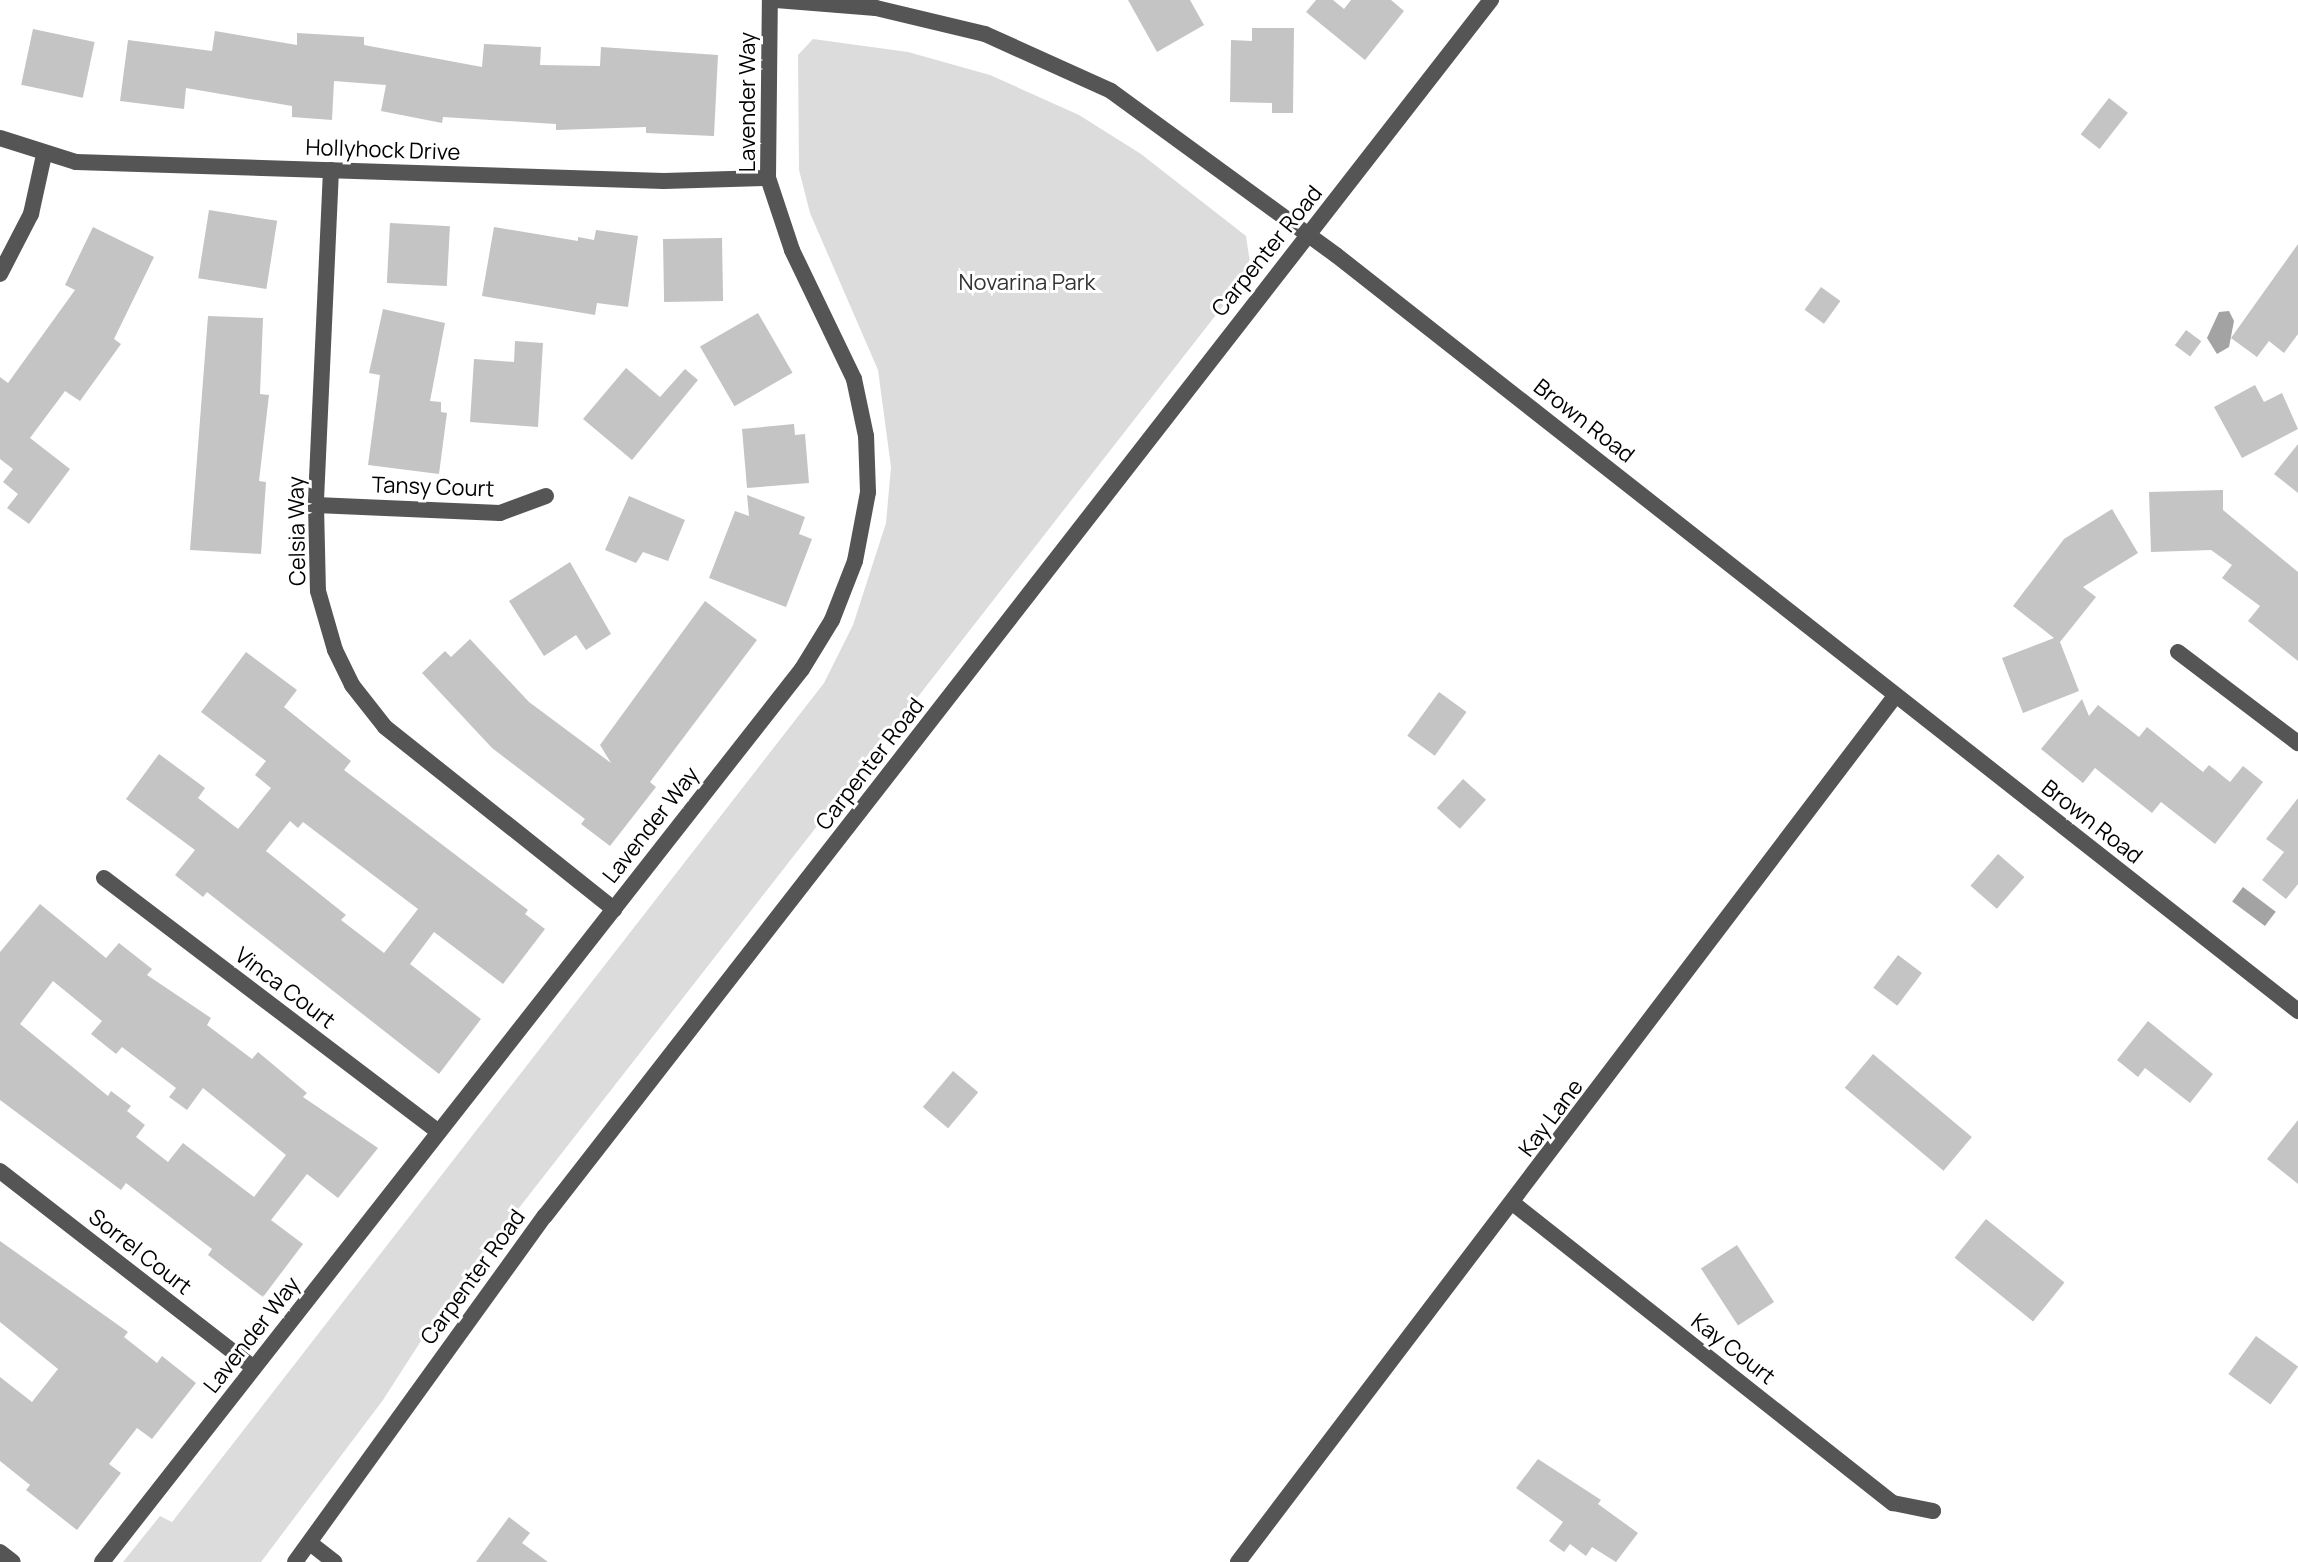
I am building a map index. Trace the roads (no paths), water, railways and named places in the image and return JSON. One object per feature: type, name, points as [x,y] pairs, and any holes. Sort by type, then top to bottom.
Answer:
[{"type":"street","name":"Lavender Way","points":[[102,1562],[802,669],[832,620],[855,561],[868,492],[866,436],[854,379],[792,250],[768,178],[773,0]]},
{"type":"street","name":"Brown Road","points":[[773,0],[876,8],[985,34],[1111,91],[1308,236],[2298,1011]]},
{"type":"street","name":"Carpenter Road","points":[[295,1562],[545,1216],[1491,0]]},
{"type":"street","name":"Hollyhock Drive","points":[[0,138],[44,155],[76,162],[664,181],[768,178]]},
{"type":"street","points":[[0,274],[31,214],[44,155]]},
{"type":"street","name":"Celsia Way","points":[[331,170],[316,505],[318,591],[335,650],[352,685],[385,727],[420,758],[614,909]]},
{"type":"street","name":"Tansy Court","points":[[316,505],[500,513],[546,496]]},
{"type":"street","points":[[2178,652],[2297,739]]},
{"type":"street","name":"Kay Lane","points":[[1238,1562],[1514,1204],[1895,696]]},
{"type":"street","name":"Vinca Court","points":[[104,878],[439,1132]]},
{"type":"street","name":"Sorrel Court","points":[[0,1171],[254,1368]]},
{"type":"street","name":"Kay Court","points":[[1514,1204],[1893,1503],[1933,1511]]},
{"type":"street","points":[[310,1543],[334,1562]]},
{"type":"street","points":[[0,1552],[13,1562]]},
{"type":"park label","name":"Novarina Park","points":[[1027,283]]}]
